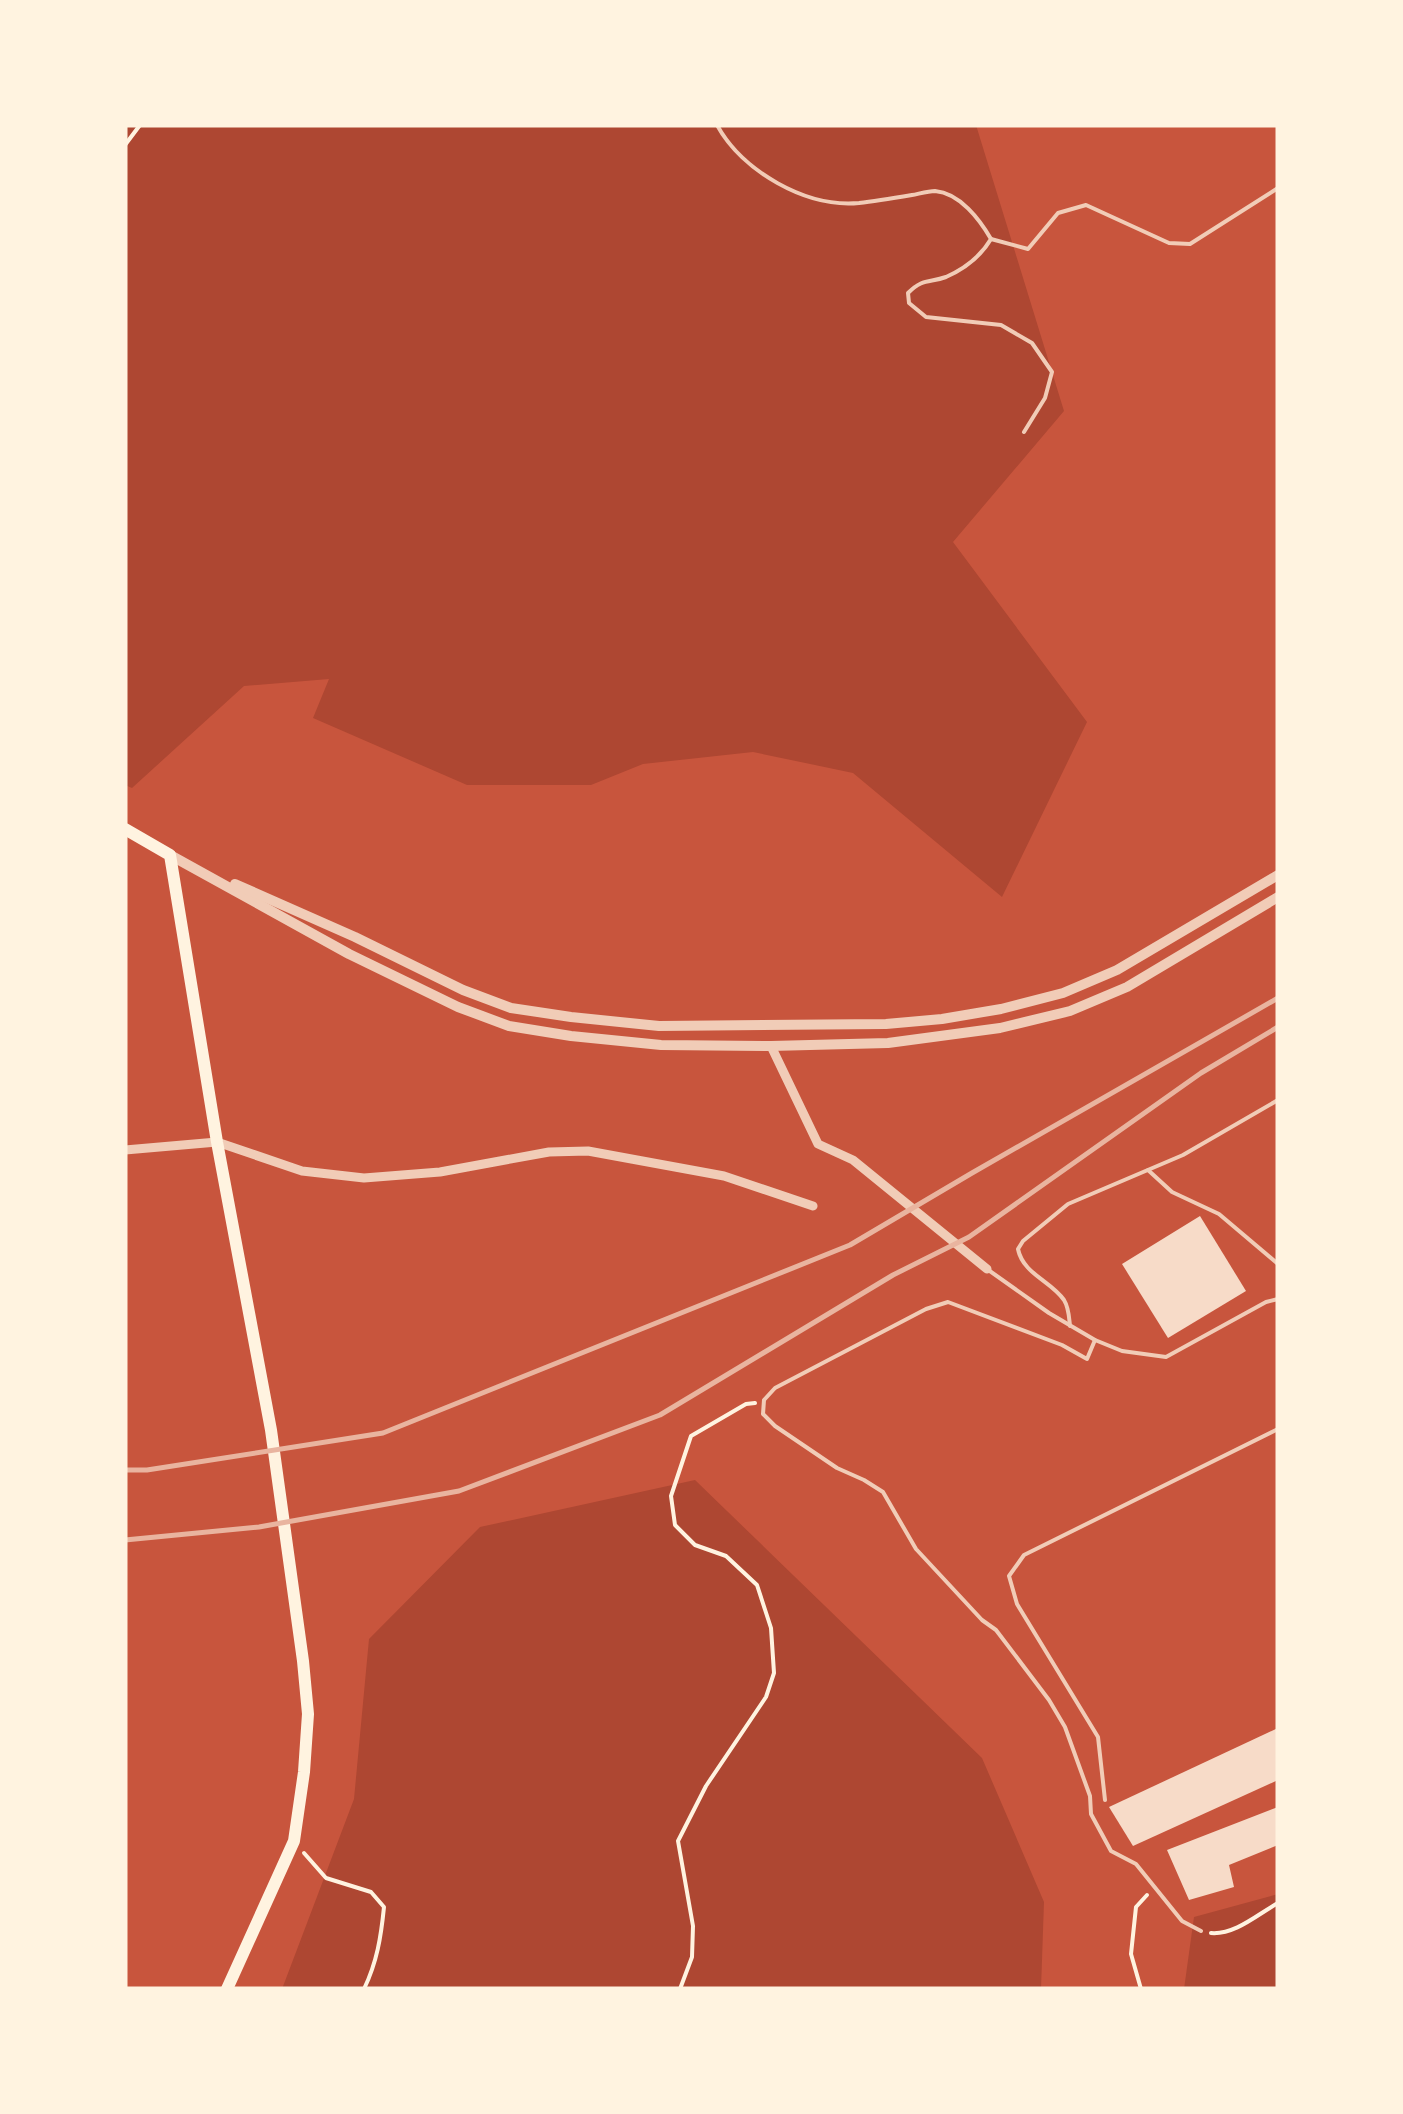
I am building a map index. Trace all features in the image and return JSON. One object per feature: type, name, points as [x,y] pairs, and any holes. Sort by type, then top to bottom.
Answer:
[{"type":"main road","points":[[125,829],[170,855],[271,1430],[308,1714],[294,1841],[227,1989]]},
{"type":"street","points":[[170,855],[355,937],[462,990],[511,1008],[659,1026],[886,1024],[1001,1009],[1063,993],[1117,970],[1278,875]]},
{"type":"street","points":[[170,855],[349,954],[458,1007],[509,1026],[660,1045],[904,1041],[1000,1028],[1070,1011],[1127,987],[1278,897]]},
{"type":"street","points":[[771,1046],[818,1144],[852,1160],[987,1269]]},
{"type":"street","points":[[125,1150],[218,1142],[302,1172],[364,1178],[440,1172],[548,1152],[588,1150],[724,1176],[813,1206]]},
{"type":"lane","points":[[717,125],[744,158],[774,181],[813,199],[853,204],[935,191],[957,200],[981,223],[991,240],[1028,248],[1058,213],[1086,205],[1170,243],[1190,244],[1278,188]]},
{"type":"lane","points":[[991,240],[981,255],[946,277],[918,282],[908,292],[909,303],[926,317],[1001,325],[1032,343],[1052,372],[1045,398],[1024,432]]},
{"type":"lane","points":[[1070,1326],[1062,1298],[1020,1258],[1018,1249],[1023,1241],[1068,1204],[1213,1138],[1278,1100]]},
{"type":"lane","points":[[1148,1170],[1172,1192],[1219,1214],[1278,1264]]},
{"type":"lane","points":[[987,1269],[1048,1313],[1095,1340],[1122,1351],[1166,1357],[1278,1299]]},
{"type":"lane","points":[[1095,1340],[1087,1359],[1062,1345],[948,1302],[926,1308],[775,1388],[764,1403],[763,1414],[837,1468],[883,1492],[916,1549],[996,1630],[1049,1700],[1065,1727],[1090,1796],[1092,1814],[1112,1851],[1136,1864],[1182,1921],[1201,1931]]},
{"type":"lane","points":[[1105,1800],[1098,1736],[1017,1604],[1009,1576],[1024,1556],[1278,1429]]},
{"type":"path","points":[[125,145],[140,125]]},
{"type":"path","points":[[680,1989],[692,1957],[693,1926],[678,1842],[706,1786],[766,1697],[774,1673],[771,1628],[757,1586],[726,1556],[687,1539],[675,1524],[671,1496],[690,1436],[746,1404],[764,1403]]},
{"type":"path","points":[[294,1841],[326,1878],[371,1892],[384,1907],[381,1940],[364,1989]]},
{"type":"path","points":[[1141,1989],[1131,1954],[1136,1907],[1152,1887]]},
{"type":"path","points":[[1201,1931],[1218,1934],[1233,1930],[1278,1903]]},
{"type":"shaded area","points":[[125,125],[976,125],[1064,411],[953,542],[1087,722],[1002,897],[853,773],[753,752],[643,764],[591,785],[467,785],[313,718],[329,679],[244,686],[132,788],[125,785]]},
{"type":"shaded area","points":[[695,1480],[982,1758],[1044,1902],[1041,1989],[282,1989],[354,1799],[369,1639],[480,1527]]},
{"type":"shaded area","points":[[1278,1894],[1278,1989],[1184,1989],[1194,1917]]},
{"type":"building","points":[[1200,1216],[1246,1291],[1168,1338],[1122,1264]]},
{"type":"building","points":[[1278,1728],[1278,1780],[1133,1846],[1109,1807]]},
{"type":"building","points":[[1278,1807],[1278,1845],[1229,1865],[1234,1887],[1189,1900],[1167,1850]]},
{"type":"railway","points":[[125,1470],[147,1470],[383,1433],[850,1245],[1278,998]]},
{"type":"railway","points":[[125,1540],[259,1527],[459,1491],[660,1415],[893,1275],[969,1237],[1201,1073],[1278,1027]]}]
